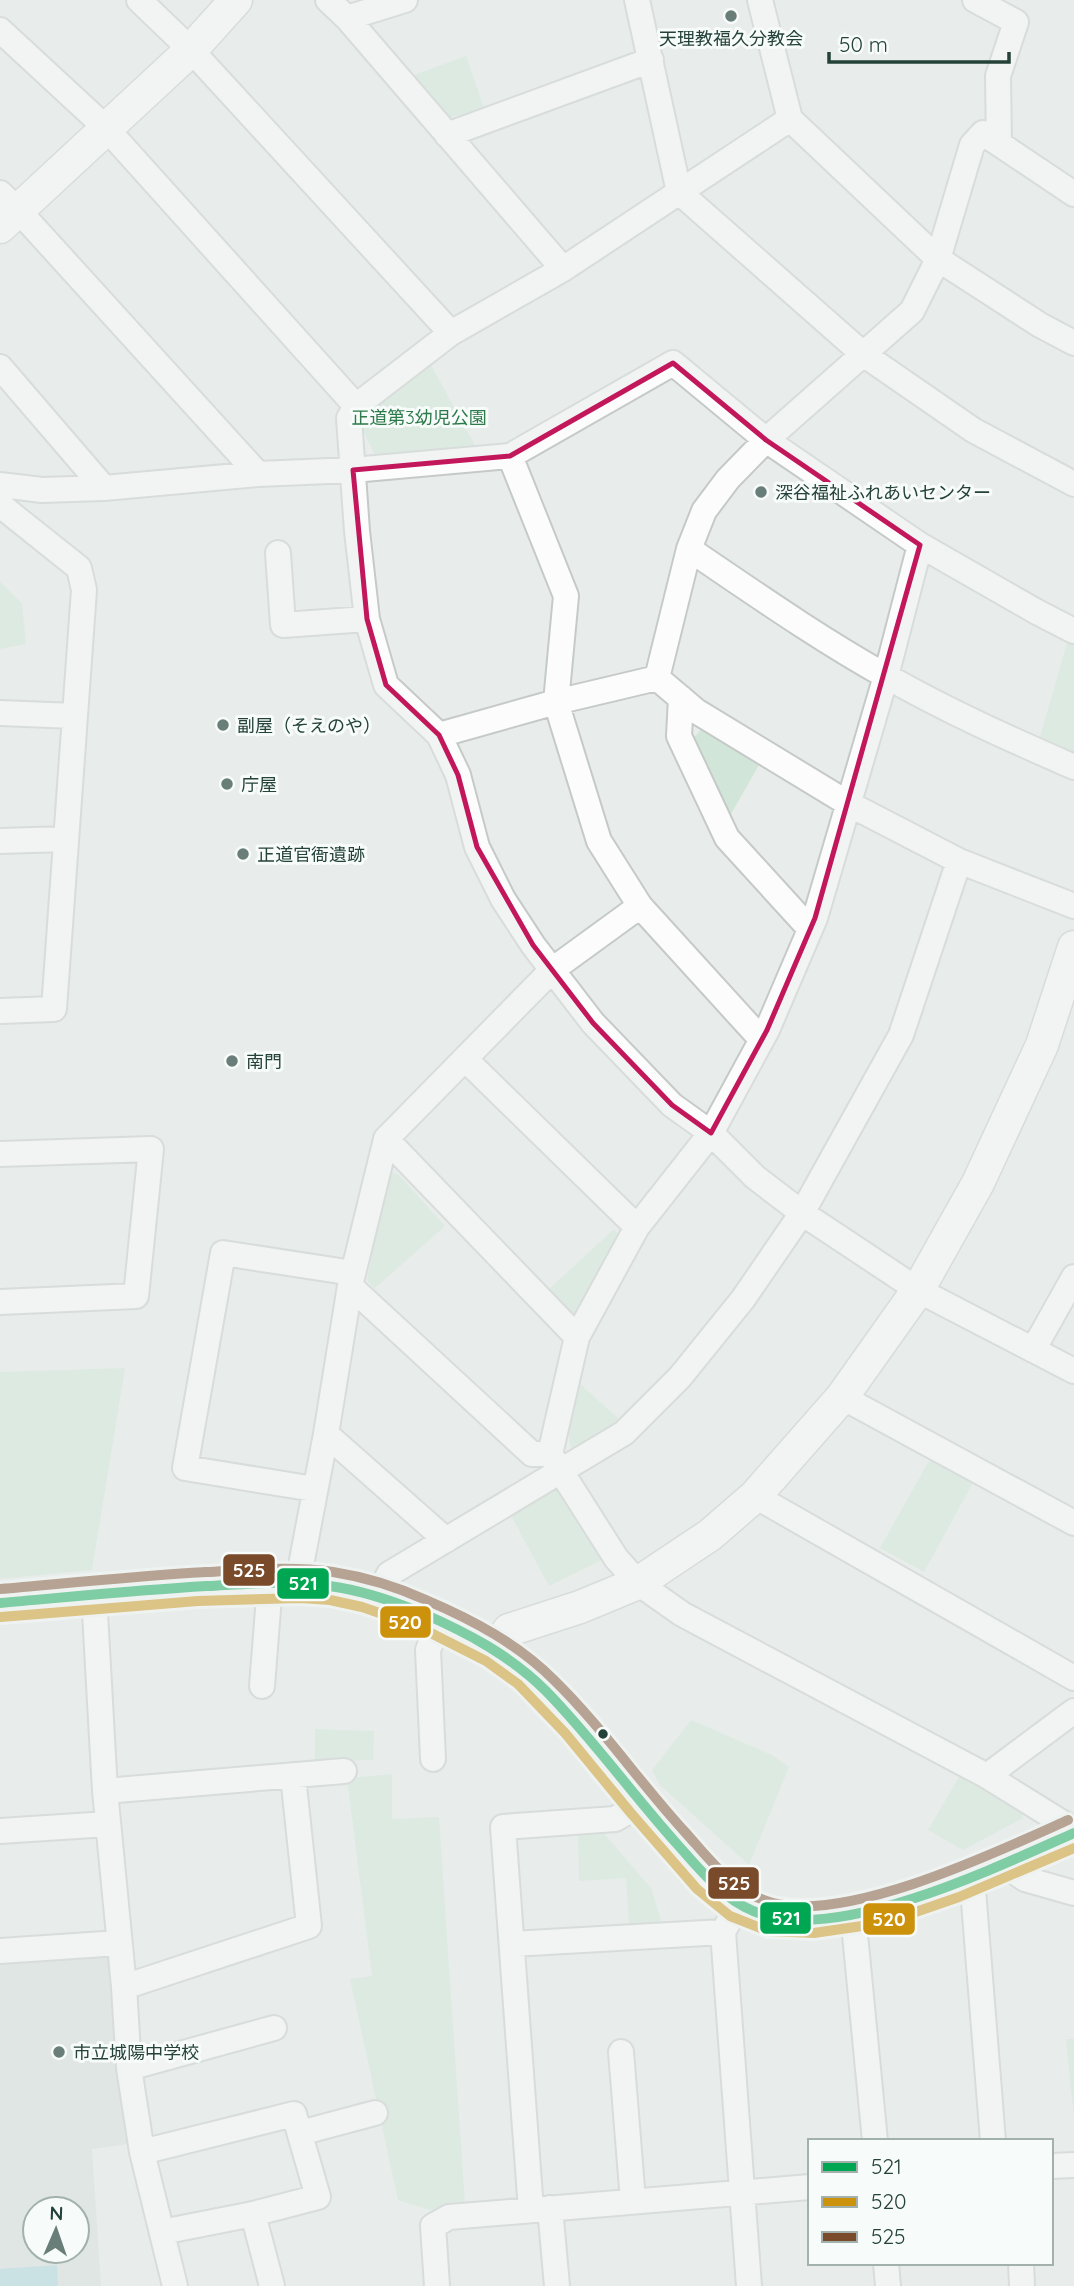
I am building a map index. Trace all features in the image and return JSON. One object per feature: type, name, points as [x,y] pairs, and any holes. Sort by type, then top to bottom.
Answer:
[{"type":"street","points":[[139,0],[191,50],[451,333]]},
{"type":"street","points":[[236,0],[191,50],[106,128],[6,210],[258,474]]},
{"type":"street","points":[[328,0],[347,18],[563,269]]},
{"type":"street","points":[[347,18],[405,0]]},
{"type":"street","points":[[638,0],[679,192],[863,354],[973,430],[1074,484]]},
{"type":"street","points":[[760,0],[790,120],[938,259],[1040,326],[1074,343]]},
{"type":"street","points":[[975,0],[1016,22],[998,76],[999,144]]},
{"type":"street","points":[[0,30],[106,128],[356,406]]},
{"type":"street","points":[[447,135],[650,60]]},
{"type":"street","points":[[790,120],[563,269],[451,333],[356,406],[349,418],[367,619],[386,685],[439,735],[458,775],[477,847],[503,899],[593,1023],[672,1105],[711,1133],[755,1177],[802,1213],[918,1290],[1074,1371]]},
{"type":"street","points":[[657,678],[689,549],[704,511],[728,478],[766,440],[912,311],[938,259],[972,145],[982,133],[1074,194]]},
{"type":"street","points":[[0,485],[42,489],[104,488],[510,456],[673,363],[766,440],[920,545],[1074,631]]},
{"type":"street","points":[[0,367],[104,488]]},
{"type":"street","points":[[510,456],[566,596],[556,702],[599,841],[640,906],[761,1039]]},
{"type":"street","points":[[0,505],[79,568],[84,590],[54,1009],[0,1011]]},
{"type":"street","points":[[555,1462],[577,1337],[637,1227],[711,1133],[761,1039],[810,929],[886,676],[920,545]]},
{"type":"street","points":[[689,549],[784,613],[886,676],[986,729],[1074,767]]},
{"type":"street","points":[[278,553],[283,625],[367,619]]},
{"type":"street","points":[[439,735],[556,702],[657,678]]},
{"type":"street","points":[[657,678],[696,711],[849,804],[959,862],[1074,906]]},
{"type":"street","points":[[681,698],[679,736],[727,838],[810,929]]},
{"type":"street","points":[[0,713],[75,716]]},
{"type":"street","points":[[0,841],[66,839]]},
{"type":"street","points":[[377,1597],[389,1574],[446,1540],[555,1462],[624,1433],[680,1377],[743,1299],[802,1213],[901,1035],[959,862]]},
{"type":"street","points":[[302,1583],[302,1560],[352,1279],[386,1139],[552,970],[640,906]]},
{"type":"street","points":[[495,1650],[509,1630],[580,1607],[638,1583],[710,1535],[755,1496],[842,1397],[918,1290],[978,1183],[1042,1045],[1074,947]]},
{"type":"street","points":[[466,1060],[637,1227]]},
{"type":"street","points":[[386,1139],[577,1337]]},
{"type":"street","points":[[0,1154],[152,1149],[136,1296],[0,1302]]},
{"type":"street","points":[[314,1489],[185,1468],[223,1253],[352,1279],[532,1454],[555,1462],[616,1558],[638,1583],[682,1614],[987,1776],[1074,1832]]},
{"type":"street","points":[[1033,1350],[1074,1277]]},
{"type":"street","points":[[842,1397],[1074,1523]]},
{"type":"street","points":[[326,1434],[446,1540]]},
{"type":"street","points":[[755,1496],[1074,1678]]},
{"type":"street","points":[[0,1603],[173,1588],[302,1583],[346,1588],[377,1597],[439,1622],[495,1650],[515,1664],[572,1719],[641,1804],[709,1881],[738,1905],[764,1917],[804,1920],[853,1914],[896,1903],[972,1877],[1074,1832]]},
{"type":"street","points":[[262,1686],[270,1584]]},
{"type":"street","points":[[94,1595],[105,1791],[129,2068],[142,2152],[175,2286]]},
{"type":"street","points":[[433,1759],[421,1657],[428,1650],[439,1622]]},
{"type":"street","points":[[987,1776],[1074,1711]]},
{"type":"street","points":[[105,1791],[344,1771]]},
{"type":"street","points":[[124,1987],[309,1926],[293,1776]]},
{"type":"street","points":[[556,2286],[541,2209],[512,1944],[503,1827],[615,1819],[641,1804]]},
{"type":"street","points":[[0,1831],[108,1824]]},
{"type":"street","points":[[1003,1864],[1024,1879],[1074,1893]]},
{"type":"street","points":[[972,1877],[993,2139]]},
{"type":"street","points":[[738,1905],[723,1932],[749,2286]]},
{"type":"street","points":[[853,1914],[875,2139]]},
{"type":"street","points":[[512,1944],[723,1932]]},
{"type":"street","points":[[0,1951],[120,1943]]},
{"type":"street","points":[[129,2068],[274,2028]]},
{"type":"street","points":[[621,2052],[633,2201]]},
{"type":"street","points":[[300,2133],[375,2113]]},
{"type":"street","points":[[142,2152],[294,2114],[318,2197],[253,2214],[162,2232]]},
{"type":"street","points":[[1053,2166],[1074,2165]]},
{"type":"street","points":[[437,2286],[433,2226],[449,2217],[808,2187]]},
{"type":"street","points":[[253,2214],[272,2286]]},
{"type":"street","points":[[886,2265],[888,2286]]},
{"type":"street","points":[[1021,2265],[1023,2286]]},
{"type":"highlighted area","points":[[673,363],[766,440],[920,545],[815,918],[767,1030],[711,1133],[672,1105],[593,1023],[533,945],[477,847],[458,775],[439,735],[386,685],[367,619],[353,470],[510,456]]},
{"type":"shaded area","name":"市立城陽中学校","points":[[108,1952],[128,2144],[92,2149],[101,2286],[0,2286],[0,1960]]},
{"type":"green space","points":[[466,56],[484,108],[447,118],[414,75]]},
{"type":"green space","name":"正道第3幼児公園","points":[[431,365],[476,447],[376,457],[363,431],[366,411]]},
{"type":"green space","points":[[0,582],[22,603],[26,644],[0,649]]},
{"type":"green space","points":[[1068,640],[1074,642],[1074,756],[1039,740]]},
{"type":"green space","points":[[702,728],[759,765],[727,821],[694,738]]},
{"type":"green space","points":[[392,1172],[399,1175],[445,1226],[374,1289],[367,1280],[388,1176]]},
{"type":"green space","points":[[614,1229],[618,1234],[617,1244],[581,1312],[572,1315],[548,1290]]},
{"type":"green space","points":[[125,1368],[92,1570],[0,1579],[0,1372]]},
{"type":"green space","points":[[579,1383],[619,1419],[581,1447],[572,1449],[569,1424]]},
{"type":"green space","points":[[931,1457],[974,1481],[924,1572],[880,1548]]},
{"type":"green space","points":[[559,1483],[608,1557],[549,1586],[508,1510]]},
{"type":"green space","points":[[691,1720],[772,1755],[789,1767],[749,1865],[660,1785],[652,1770]]},
{"type":"green space","points":[[315,1729],[374,1731],[373,1760],[315,1761]]},
{"type":"green space","points":[[962,1772],[1020,1805],[1023,1818],[963,1850],[928,1830]]},
{"type":"green space","points":[[392,1774],[392,1819],[439,1817],[465,2205],[430,2210],[398,2200],[350,1979],[372,1976],[347,1778]]},
{"type":"green space","points":[[600,1829],[651,1888],[662,1923],[629,1925],[626,1878],[579,1881],[578,1831]]},
{"type":"green space","points":[[1066,2039],[1074,2039],[1074,2118]]},
{"type":"water","points":[[57,2265],[58,2286],[0,2286],[0,2269]]},
{"type":"transit line","name":"525","points":[[0,1589],[180,1574],[286,1569],[345,1574],[415,1595],[494,1634],[540,1667],[572,1698],[714,1865],[746,1892],[773,1903],[805,1906],[842,1903],[881,1894],[964,1865],[1068,1820]]},
{"type":"transit line","name":"521","points":[[0,1603],[181,1588],[299,1583],[353,1590],[422,1613],[488,1646],[533,1678],[580,1728],[660,1825],[708,1878],[743,1906],[772,1917],[806,1920],[843,1916],[884,1907],[966,1879],[1074,1833]]},
{"type":"transit line","name":"520","points":[[1,1617],[198,1601],[301,1598],[330,1600],[362,1607],[417,1626],[486,1661],[518,1684],[565,1733],[697,1889],[730,1916],[768,1931],[814,1933],[862,1926],[910,1914],[959,1897],[1074,1848]]},
{"type":"place","name":"天理教福久分教会","points":[[731,16]]},
{"type":"place","name":"深谷福祉ふれあいセンター","points":[[761,492]]},
{"type":"place","name":"副屋（そえのや）","points":[[223,725]]},
{"type":"place","name":"庁屋","points":[[227,784]]},
{"type":"place","name":"正道官衙遺跡","points":[[243,854]]},
{"type":"place","name":"南門","points":[[232,1061]]},
{"type":"place","name":"市立城陽中学校","points":[[59,2052]]}]
